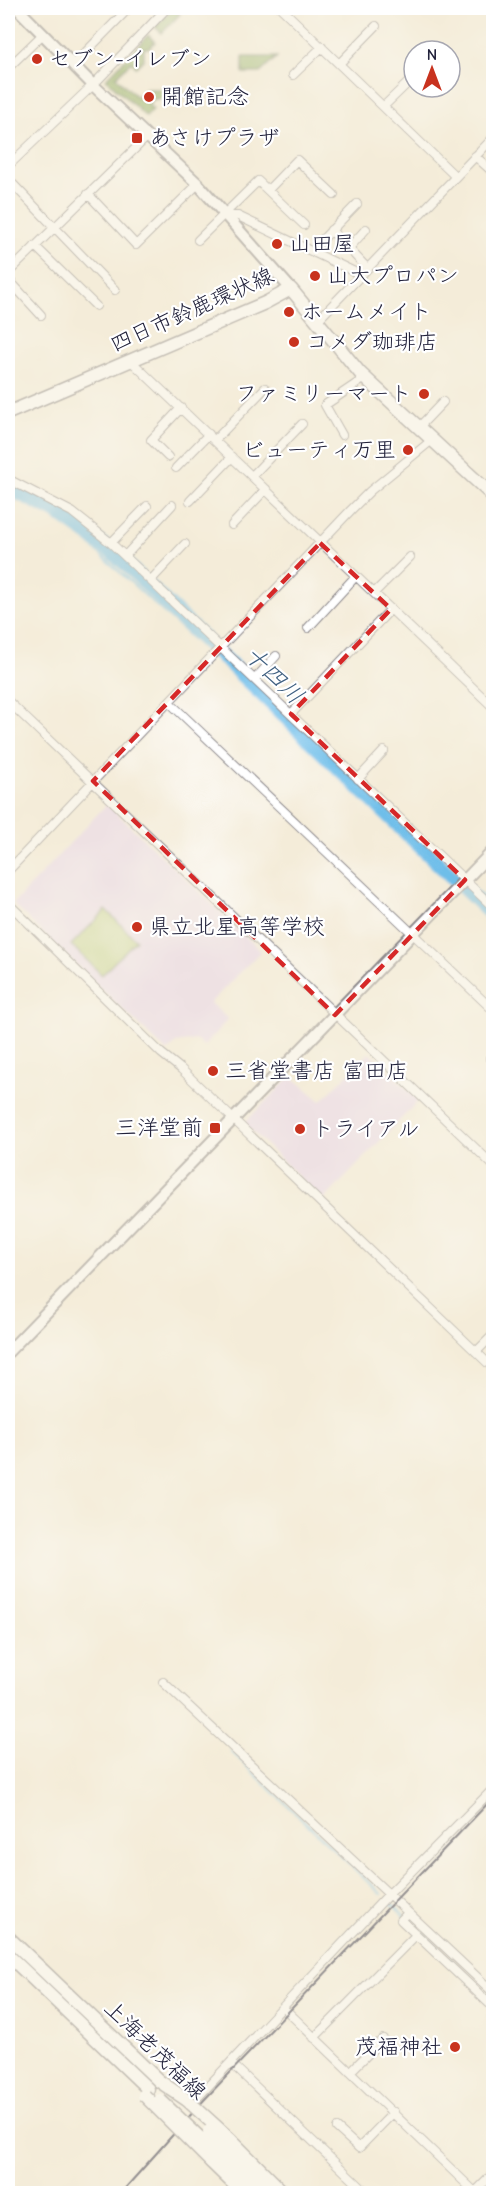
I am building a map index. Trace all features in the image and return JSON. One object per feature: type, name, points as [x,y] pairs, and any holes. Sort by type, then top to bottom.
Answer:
[{"type":"main road","name":"四日市鈴鹿環状線","points":[[8,413],[265,303],[291,289],[365,378],[494,497]]},
{"type":"main road","name":"上海老茂福線","points":[[8,1937],[159,2081],[258,2193]]},
{"type":"main road","name":"上海老茂福線","points":[[8,1955],[146,2092],[273,2193]]},
{"type":"main road","points":[[220,2150],[244,2193]]},
{"type":"main road","points":[[220,2150],[285,2193]]},
{"type":"street","points":[[74,64],[129,8]]},
{"type":"street","points":[[8,165],[93,85],[167,8]]},
{"type":"street","points":[[281,8],[455,176]]},
{"type":"street","points":[[24,10],[43,34],[93,85],[198,184],[291,289]]},
{"type":"street","points":[[339,64],[376,26]]},
{"type":"street","points":[[8,68],[43,34]]},
{"type":"street","points":[[293,75],[322,47]]},
{"type":"street","points":[[384,106],[402,89]]},
{"type":"street","points":[[8,273],[148,136]]},
{"type":"street","points":[[317,321],[494,137]]},
{"type":"street","points":[[475,156],[494,174]]},
{"type":"street","points":[[268,190],[297,160],[334,195]]},
{"type":"street","points":[[8,179],[115,290]]},
{"type":"street","points":[[198,240],[258,181],[304,225]]},
{"type":"street","points":[[88,194],[136,245],[198,184]]},
{"type":"street","points":[[319,243],[357,204]]},
{"type":"street","points":[[226,214],[238,216],[364,272]]},
{"type":"street","points":[[332,230],[349,248],[364,272]]},
{"type":"street","points":[[349,248],[366,230]]},
{"type":"street","points":[[35,246],[96,306]]},
{"type":"street","points":[[8,279],[41,315]]},
{"type":"street","points":[[130,360],[494,708]]},
{"type":"street","points":[[342,435],[325,405],[365,378]]},
{"type":"street","points":[[176,468],[265,388]]},
{"type":"street","points":[[419,427],[443,402]]},
{"type":"street","points":[[168,457],[151,440],[181,408]]},
{"type":"street","points":[[252,476],[302,424]]},
{"type":"street","points":[[8,871],[370,491],[432,440]]},
{"type":"street","points":[[190,501],[232,457]]},
{"type":"street","points":[[8,479],[72,512],[111,543],[494,908]]},
{"type":"street","points":[[232,525],[266,489]]},
{"type":"street","points":[[125,556],[172,505]]},
{"type":"street","points":[[111,543],[147,506]]},
{"type":"street","points":[[151,580],[185,544]]},
{"type":"street","points":[[374,593],[410,557]]},
{"type":"street","points":[[308,628],[356,576]]},
{"type":"street","points":[[291,714],[391,609]]},
{"type":"street","points":[[255,679],[276,656]]},
{"type":"street","points":[[8,701],[494,1166]]},
{"type":"street","points":[[169,702],[494,1011]]},
{"type":"street","points":[[357,778],[384,751]]},
{"type":"street","points":[[8,1352],[494,850]]},
{"type":"street","points":[[8,903],[494,1369]]},
{"type":"street","points":[[476,1352],[494,1334]]},
{"type":"street","points":[[163,1682],[388,1895],[406,1915],[494,1993]]},
{"type":"street","points":[[199,2096],[388,1895],[494,1788]]},
{"type":"street","points":[[406,1915],[401,1920],[494,2008]]},
{"type":"street","points":[[314,2038],[416,1935]]},
{"type":"street","points":[[288,2012],[476,2193],[494,2173]]},
{"type":"street","points":[[350,2072],[383,2039]]},
{"type":"street","points":[[231,2063],[368,2193]]},
{"type":"street","points":[[337,2128],[359,2148],[394,2112]]},
{"type":"highlighted area","points":[[320,543],[391,609],[291,714],[465,880],[335,1015],[93,781]]},
{"type":"shaded area","name":"県立北星高等学校","points":[[107,804],[261,951],[210,1003],[228,1019],[204,1046],[197,1040],[176,1043],[167,1052],[13,904]]},
{"type":"shaded area","points":[[369,1053],[419,1100],[323,1201],[244,1123],[291,1076],[321,1101]]},
{"type":"green space","points":[[173,8],[180,14],[162,33],[155,27]]},
{"type":"green space","points":[[148,35],[155,42],[149,48],[144,48],[144,59],[136,67],[131,62],[116,77],[137,97],[146,89],[183,89],[183,99],[154,99],[148,105],[153,109],[146,117],[106,79]]},
{"type":"green space","points":[[243,57],[277,57],[260,73],[243,73]]},
{"type":"green space","points":[[106,910],[136,940],[102,975],[71,945]]},
{"type":"waterway","name":"十四川","points":[[8,486],[70,520],[126,564],[494,917]]},
{"type":"waterway","points":[[8,495],[52,517],[85,540],[209,654]]},
{"type":"waterway","points":[[231,1751],[381,1894]]},
{"type":"waterway","points":[[389,1901],[494,2001]]},
{"type":"railway","points":[[120,2194],[204,2100],[494,1797]]},
{"type":"place","name":"セブン-イレブン","points":[[37,59]]},
{"type":"place","name":"開館記念","points":[[149,97]]},
{"type":"place","name":"あさけプラザ","points":[[137,138]]},
{"type":"place","name":"山田屋","points":[[277,244]]},
{"type":"place","name":"山大プロパン","points":[[315,276]]},
{"type":"place","name":"ホームメイト","points":[[289,312]]},
{"type":"place","name":"コメダ珈琲店","points":[[294,342]]},
{"type":"place","name":"ファミリーマート","points":[[424,394]]},
{"type":"place","name":"ビューティ万里","points":[[408,450]]},
{"type":"place","name":"県立北星高等学校","points":[[137,927]]},
{"type":"place","name":"三省堂書店 富田店","points":[[213,1071]]},
{"type":"place","name":"三洋堂前","points":[[215,1128]]},
{"type":"place","name":"トライアル","points":[[300,1129]]},
{"type":"place","name":"茂福神社","points":[[455,2047]]}]
